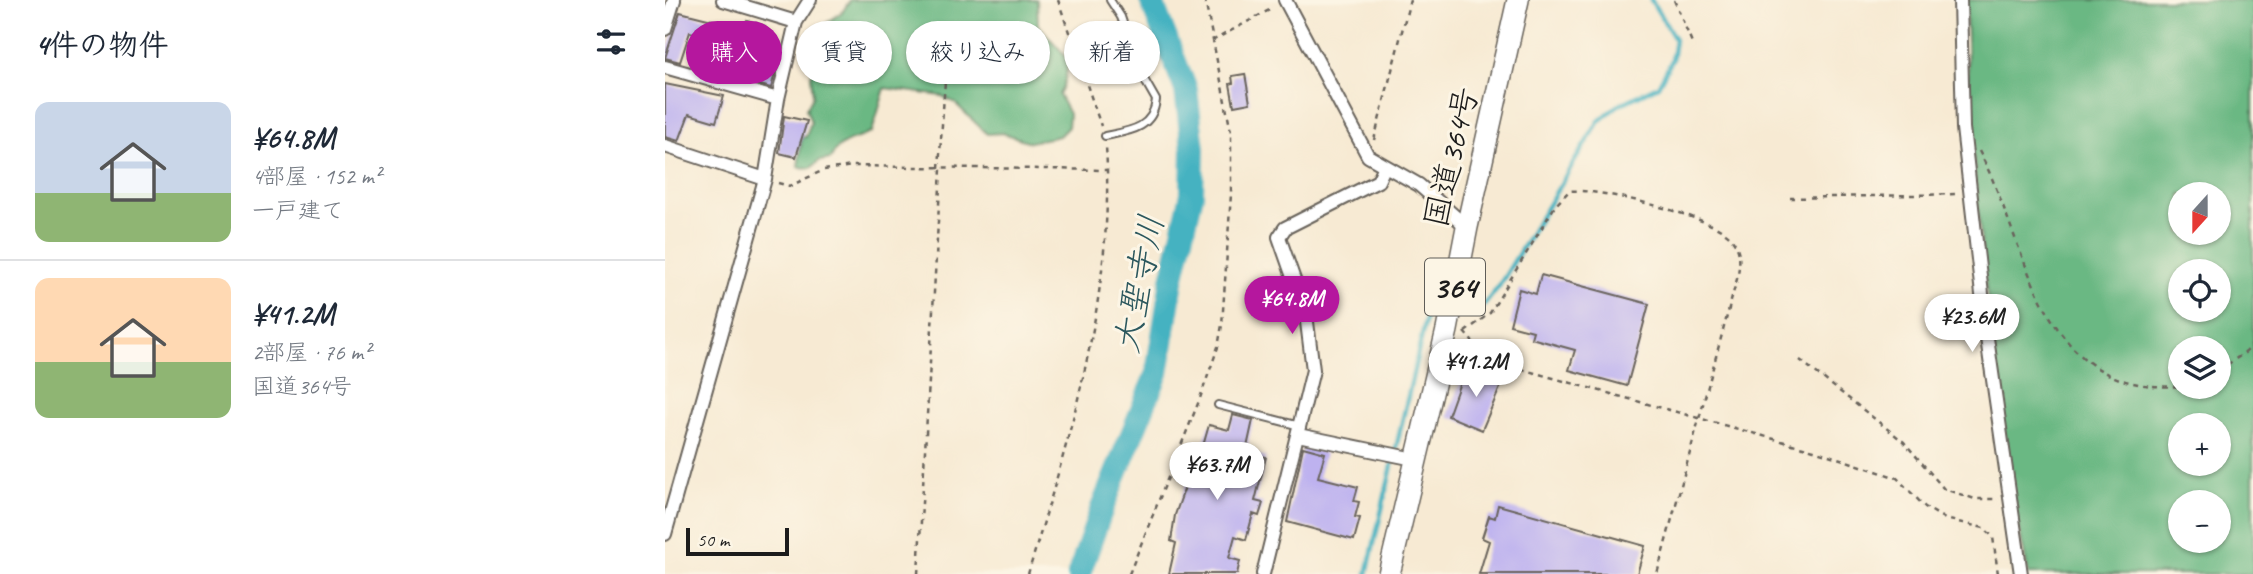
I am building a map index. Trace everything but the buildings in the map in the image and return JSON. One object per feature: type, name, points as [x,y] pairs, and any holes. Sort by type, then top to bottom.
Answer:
[{"type":"highway","name":"国道364号","points":[[1389,574],[1414,459],[1456,331],[1467,228],[1518,0]]},
{"type":"street","points":[[665,29],[674,0]]},
{"type":"street","points":[[665,534],[765,179],[778,99],[796,22],[723,0]]},
{"type":"street","points":[[797,21],[810,0]]},
{"type":"street","points":[[1960,0],[1963,128],[2008,498],[2021,574]]},
{"type":"street","points":[[1285,1],[1368,156],[1384,168],[1419,185],[1467,228]]},
{"type":"street","points":[[665,67],[778,99]]},
{"type":"street","points":[[665,146],[765,179]]},
{"type":"street","points":[[1263,574],[1299,431],[1313,359],[1306,314],[1279,237],[1285,228],[1378,181],[1384,168]]},
{"type":"street","points":[[1299,431],[1414,459]]},
{"type":"lane","points":[[1105,136],[1143,125],[1152,117],[1156,100],[1140,72],[1121,17],[1110,0]]},
{"type":"lane","points":[[1218,405],[1299,431]]},
{"type":"path","points":[[1028,574],[1075,419],[1104,249],[1105,136],[1058,0]]},
{"type":"path","points":[[1129,574],[1203,391],[1218,347],[1222,325],[1231,194],[1231,132],[1205,0]]},
{"type":"path","points":[[1368,156],[1410,0]]},
{"type":"path","points":[[1674,0],[1693,45]]},
{"type":"path","points":[[1212,41],[1285,1]]},
{"type":"path","points":[[918,574],[945,84]]},
{"type":"path","points":[[1963,128],[1975,143],[1994,179],[2048,317],[2064,341],[2082,359],[2122,382],[2154,388],[2168,387]]},
{"type":"path","points":[[765,179],[790,186],[835,167],[1106,170]]},
{"type":"path","points":[[1657,574],[1699,418],[1740,265],[1740,254],[1730,236],[1709,222],[1588,190],[1569,191],[1555,206],[1490,313],[1456,331],[1486,357],[1699,418],[1827,454],[1897,478],[1925,507],[1945,519],[1984,528],[1993,537],[1998,574]]},
{"type":"path","points":[[1790,198],[1970,193]]},
{"type":"path","points":[[2231,362],[2253,344]]},
{"type":"path","points":[[1800,360],[1903,442],[1944,489],[1975,499],[2008,498]]},
{"type":"green space","points":[[850,0],[1037,0],[1038,21],[906,21],[906,84],[1050,84],[1050,38],[1064,55],[1064,83],[1059,95],[1069,114],[1068,127],[1059,136],[1030,142],[1003,133],[987,134],[955,103],[942,96],[885,88],[872,132],[843,144],[831,159],[819,161],[811,168],[798,167],[802,137],[806,137],[811,122],[806,109],[813,96],[812,84],[892,84],[892,21],[830,21],[843,11]]},
{"type":"green space","points":[[1966,0],[2253,0],[2253,574],[2028,574],[2015,510],[1989,314],[1971,126]]},
{"type":"waterway","name":"大聖寺川","points":[[1079,574],[1102,508],[1157,373],[1172,280],[1192,194],[1193,149],[1186,90],[1151,0]]},
{"type":"waterway","points":[[1468,313],[1485,304],[1499,286],[1599,121],[1617,106],[1658,86],[1672,60],[1675,39],[1651,0]]},
{"type":"waterway","points":[[1367,574],[1429,305],[1437,306]]}]
